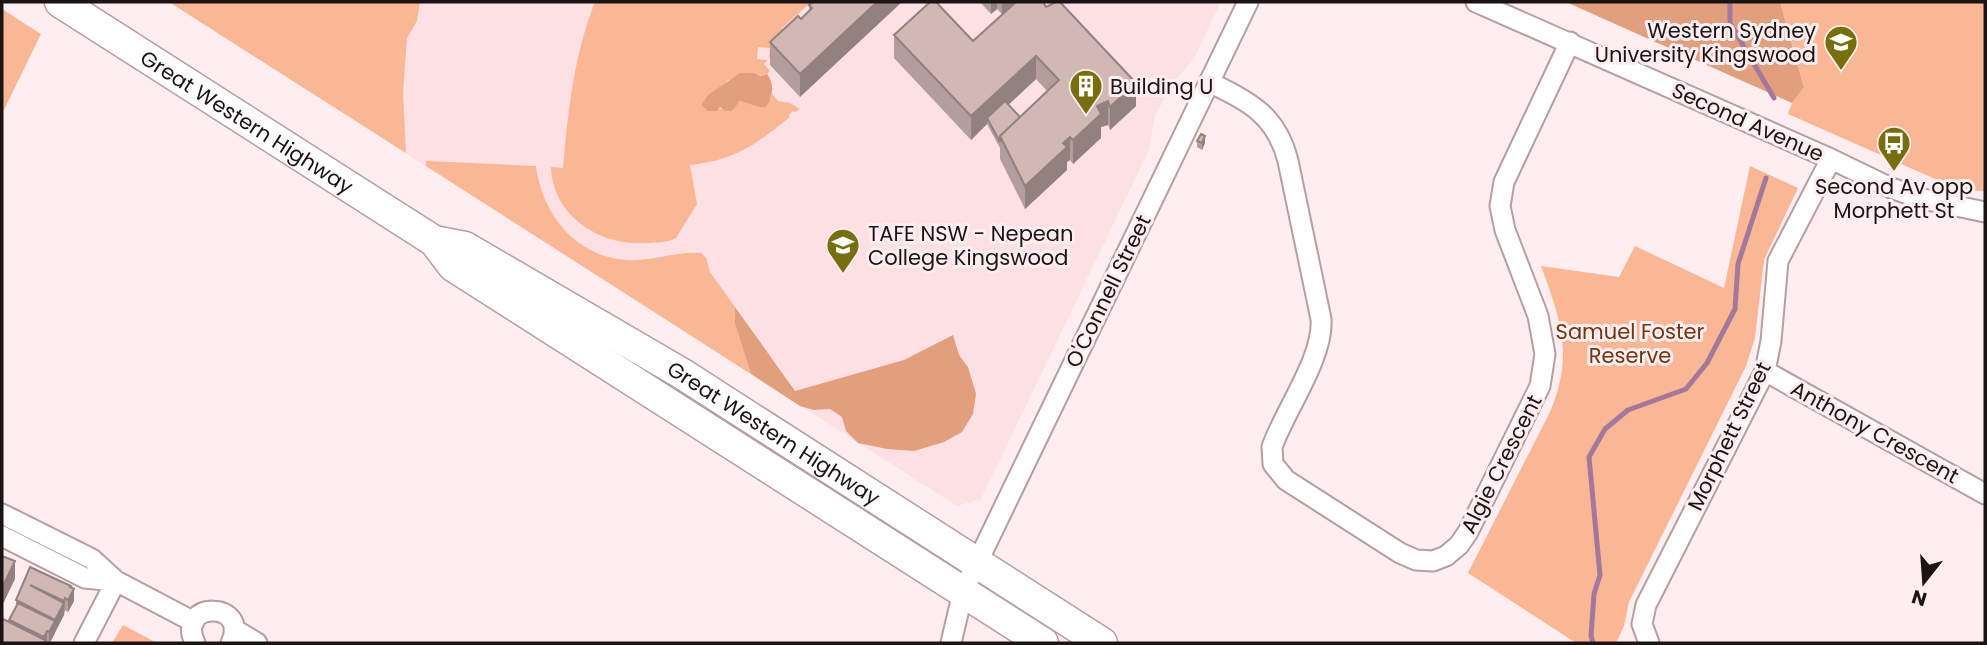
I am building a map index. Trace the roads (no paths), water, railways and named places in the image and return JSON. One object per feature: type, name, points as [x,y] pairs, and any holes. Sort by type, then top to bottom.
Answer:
[{"type":"highway","name":"Great Western Highway","points":[[60,2],[434,241],[465,247],[681,373],[970,579],[1043,643]]},
{"type":"highway","name":"Great Western Highway","points":[[970,579],[1102,643]]},
{"type":"street","name":"O'Connell Street","points":[[951,643],[970,579],[1248,2]]},
{"type":"street","name":"Second Avenue","points":[[1476,2],[1906,194],[1985,212]]},
{"type":"street","name":"Algie Crescent","points":[[1209,82],[1256,108],[1271,123],[1283,142],[1321,319],[1321,332],[1315,354],[1272,447],[1273,464],[1286,480],[1399,553],[1416,560],[1433,561],[1446,556],[1464,539],[1528,412],[1543,375],[1545,354],[1538,316],[1505,230],[1501,195],[1511,165],[1570,42]]},
{"type":"street","name":"Morphett Street","points":[[1646,638],[1643,617],[1648,599],[1765,371],[1771,341],[1778,261],[1831,159]]},
{"type":"street","name":"Anthony Crescent","points":[[1765,371],[1985,494]]},
{"type":"street","points":[[2,514],[92,559],[116,581],[194,622]]},
{"type":"street","points":[[2,536],[85,578],[116,581]]},
{"type":"street","points":[[83,643],[116,581]]},
{"type":"street","points":[[195,643],[192,635],[194,622],[204,612],[217,611],[229,617],[233,636],[257,643]]},
{"type":"waterway","points":[[1730,2],[1730,23],[1774,98]]},
{"type":"waterway","points":[[1593,643],[1591,636],[1594,594],[1600,575],[1589,457],[1605,429],[1628,410],[1686,389],[1707,363],[1735,309],[1738,264],[1766,178]]},
{"type":"place","name":"Western Sydney University Kingswood","points":[[1841,72]]},
{"type":"place","name":"Building U","points":[[1086,116]]},
{"type":"place","name":"Second Av opp Morphett St","points":[[1894,173]]},
{"type":"place","name":"TAFE NSW - Nepean College Kingswood","points":[[843,275]]},
{"type":"park label","name":"Samuel Foster Reserve","points":[[1630,343]]}]
